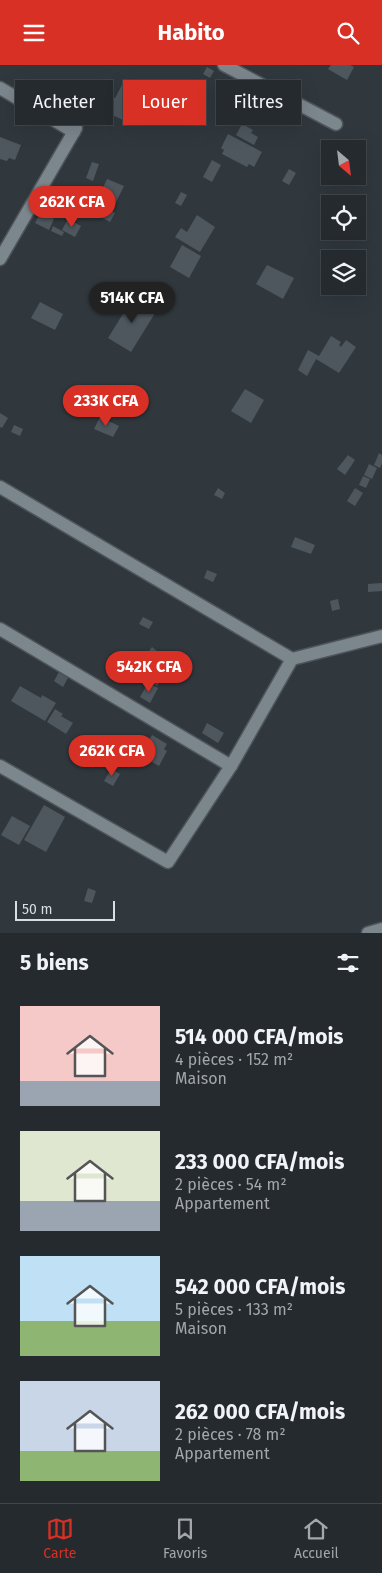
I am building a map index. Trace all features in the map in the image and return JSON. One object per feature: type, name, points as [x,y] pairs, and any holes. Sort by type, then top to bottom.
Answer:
[{"type":"street","points":[[224,65],[336,124]]},
{"type":"street","points":[[0,88],[75,130],[0,259]]},
{"type":"street","points":[[0,487],[292,659],[382,636]]},
{"type":"street","points":[[0,629],[231,766]]},
{"type":"street","points":[[0,765],[168,861],[231,766],[292,659]]},
{"type":"street","points":[[368,933],[382,929]]},
{"type":"building","points":[[331,65],[350,65],[354,67],[347,80],[328,69]]},
{"type":"building","points":[[207,67],[214,71],[210,78],[203,74]]},
{"type":"building","points":[[123,83],[123,120],[113,115],[113,97],[115,98]]},
{"type":"building","points":[[241,125],[244,125],[253,130],[251,133],[258,137],[254,145],[236,135]]},
{"type":"building","points":[[228,134],[262,152],[254,167],[249,164],[247,167],[222,154],[224,150],[221,148]]},
{"type":"building","points":[[0,137],[21,145],[15,160],[9,158],[7,161],[0,159]]},
{"type":"building","points":[[212,160],[221,165],[212,182],[203,177]]},
{"type":"building","points":[[92,162],[99,164],[93,181],[86,178]]},
{"type":"building","points":[[289,169],[296,173],[289,185],[282,181]]},
{"type":"building","points":[[107,179],[124,186],[114,206],[98,199]]},
{"type":"building","points":[[181,192],[187,195],[181,206],[175,203]]},
{"type":"building","points":[[96,201],[115,213],[110,222],[90,211]]},
{"type":"building","points":[[41,212],[54,219],[49,230],[35,223]]},
{"type":"building","points":[[197,215],[215,227],[200,252],[175,237],[181,228],[187,232]]},
{"type":"building","points":[[68,219],[81,226],[75,237],[62,230]]},
{"type":"building","points":[[53,226],[64,232],[62,236],[51,231]]},
{"type":"building","points":[[182,245],[201,256],[189,278],[170,267]]},
{"type":"building","points":[[267,265],[294,278],[283,299],[256,284]]},
{"type":"building","points":[[134,296],[157,310],[131,352],[108,338]]},
{"type":"building","points":[[40,302],[63,314],[55,330],[31,318]]},
{"type":"building","points":[[331,336],[341,342],[339,345],[341,347],[346,340],[356,347],[339,373],[316,359],[307,376],[298,370],[308,350],[319,356]]},
{"type":"building","points":[[245,389],[264,400],[251,423],[231,411]]},
{"type":"building","points":[[0,413],[8,418],[2,428],[0,427]]},
{"type":"building","points":[[100,417],[119,426],[113,437],[94,429]]},
{"type":"building","points":[[14,425],[23,429],[20,436],[11,432]]},
{"type":"building","points":[[379,453],[382,455],[380,468],[374,465]]},
{"type":"building","points":[[348,455],[355,460],[345,475],[337,469]]},
{"type":"building","points":[[369,464],[377,468],[372,479],[364,475]]},
{"type":"building","points":[[363,476],[370,479],[366,488],[359,485]]},
{"type":"building","points":[[218,488],[225,493],[222,499],[214,495]]},
{"type":"building","points":[[355,488],[363,493],[355,506],[347,501]]},
{"type":"building","points":[[295,537],[315,545],[311,554],[291,547]]},
{"type":"building","points":[[207,570],[217,574],[213,582],[204,578]]},
{"type":"building","points":[[382,583],[382,591],[368,592],[368,584]]},
{"type":"building","points":[[338,599],[340,609],[332,611],[330,601]]},
{"type":"building","points":[[143,617],[153,622],[149,629],[139,624]]},
{"type":"building","points":[[152,647],[162,655],[158,660],[169,669],[157,686],[149,680],[145,684],[132,674]]},
{"type":"building","points":[[59,672],[68,678],[63,687],[54,681]]},
{"type":"building","points":[[148,683],[158,688],[150,703],[140,697]]},
{"type":"building","points":[[20,686],[41,698],[42,695],[56,703],[45,721],[11,701]]},
{"type":"building","points":[[55,709],[63,714],[61,716],[73,723],[66,734],[47,722]]},
{"type":"building","points":[[207,723],[224,733],[218,743],[202,733]]},
{"type":"building","points":[[152,735],[167,744],[164,749],[167,751],[159,766],[138,754],[144,742],[147,744]]},
{"type":"building","points":[[111,769],[120,774],[113,786],[104,781]]},
{"type":"building","points":[[44,805],[65,817],[46,852],[24,840]]},
{"type":"building","points":[[12,816],[30,826],[19,845],[1,835]]},
{"type":"building","points":[[88,888],[96,891],[92,903],[84,901]]}]
